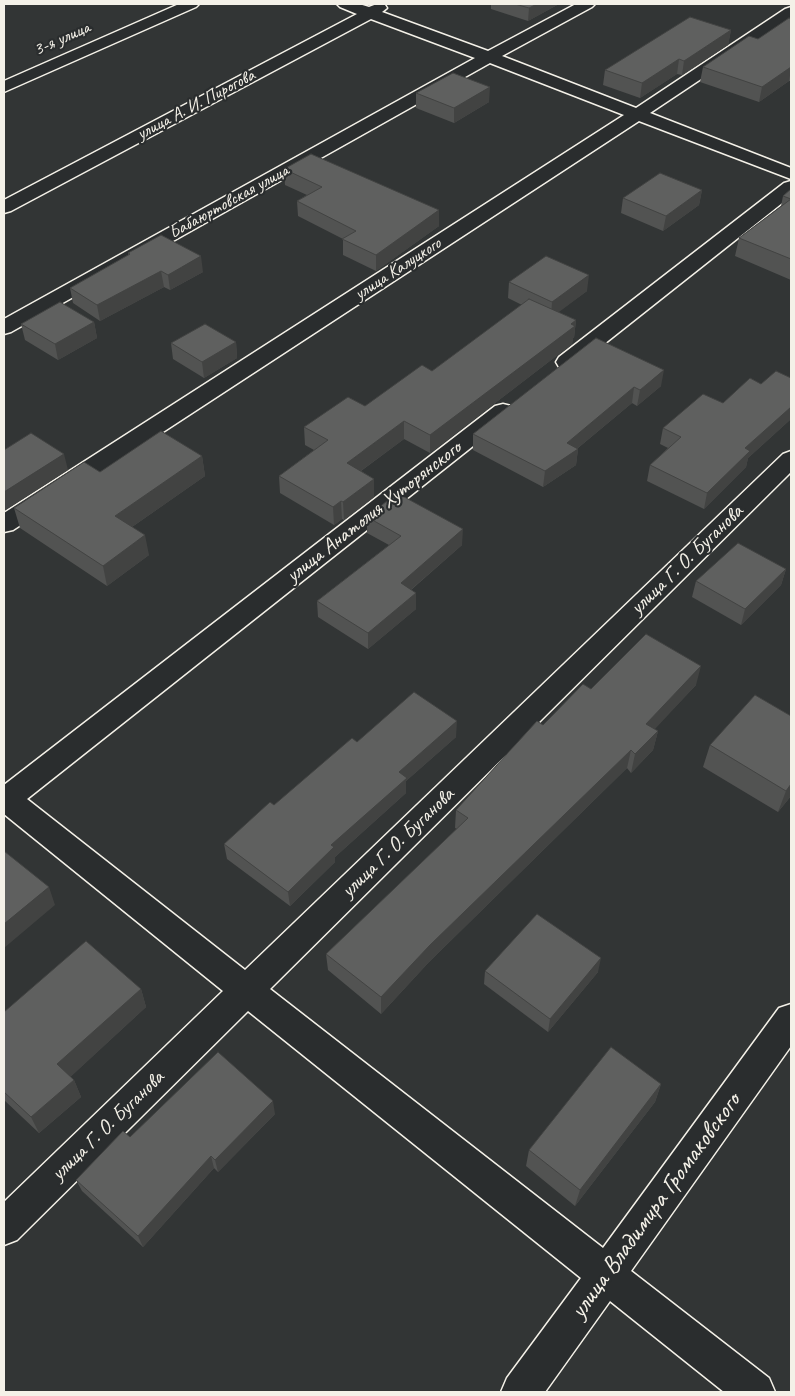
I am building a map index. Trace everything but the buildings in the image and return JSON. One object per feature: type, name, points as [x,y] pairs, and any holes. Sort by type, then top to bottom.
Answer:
[{"type":"street","name":"3-я улица","points":[[4,86],[191,4]]},
{"type":"street","points":[[345,4],[489,57],[791,174]]},
{"type":"street","name":"улица А. И. Пирогова","points":[[4,207],[388,4]]},
{"type":"street","name":"Бабаюртовская улица","points":[[4,328],[587,4]]},
{"type":"street","name":"улица Калуцкого","points":[[4,524],[638,114],[791,12]]},
{"type":"street","points":[[548,377],[791,187]]},
{"type":"street","name":"улица Анатолия Хуторянского","points":[[4,799],[524,395]]},
{"type":"street","name":"улица Г. О. Буганова","points":[[4,1227],[791,458]]},
{"type":"street","points":[[4,799],[755,1392]]},
{"type":"street","name":"улица Владимира Громаковского","points":[[521,1392],[791,1019]]}]
